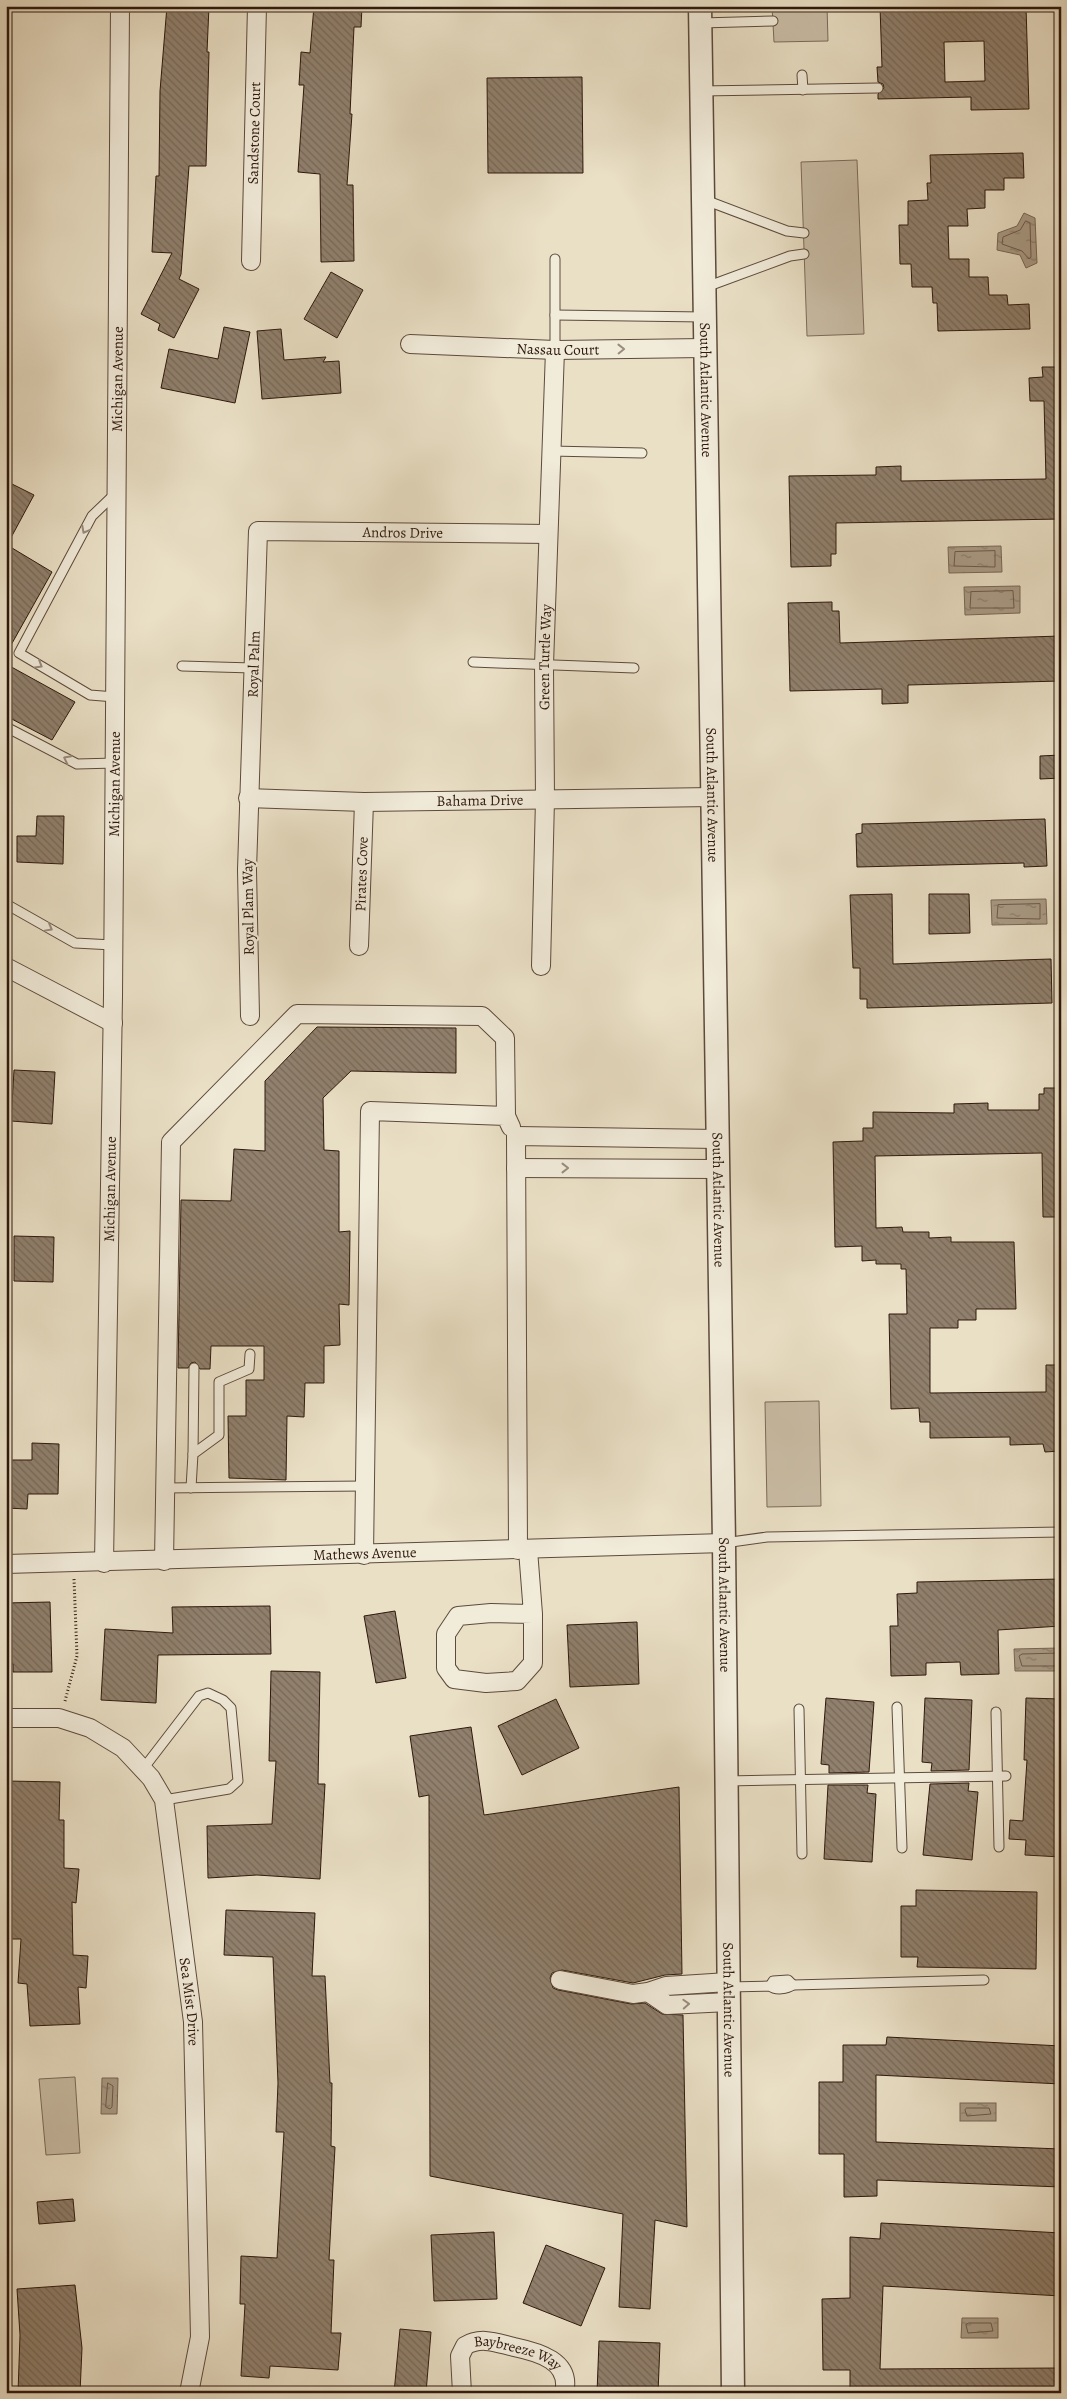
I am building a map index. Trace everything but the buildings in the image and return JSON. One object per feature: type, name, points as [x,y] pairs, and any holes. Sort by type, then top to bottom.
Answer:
[{"type":"street","name":"Michigan Avenue","points":[[104,1563],[113,1023],[120,6]]},
{"type":"street","name":"Sandstone Court","points":[[251,261],[257,6]]},
{"type":"street","name":"South Atlantic Avenue","points":[[700,15],[724,1543],[733,2393]]},
{"type":"street","name":"Nassau Court","points":[[410,344],[555,350],[704,348]]},
{"type":"street","name":"Green Turtle Way","points":[[541,966],[545,798],[544,664],[555,350]]},
{"type":"street","name":"Andros Drive","points":[[258,530],[548,534]]},
{"type":"street","name":"Royal Palm","points":[[248,798],[258,530]]},
{"type":"street","name":"Bahama Drive","points":[[248,798],[364,802],[712,797]]},
{"type":"street","name":"Royal Plam Way","points":[[248,798],[247,870],[250,1016]]},
{"type":"street","name":"Pirates Cove","points":[[359,946],[364,802]]},
{"type":"street","points":[[6,967],[113,1023]]},
{"type":"street","points":[[164,1561],[171,1142],[297,1014],[482,1016],[505,1038],[506,1116],[516,1136],[523,1550],[532,1614],[533,1663],[517,1681],[486,1683],[454,1679],[446,1668],[446,1634],[458,1616],[491,1613],[532,1614]]},
{"type":"street","points":[[364,1555],[370,1111],[506,1116]]},
{"type":"street","points":[[516,1136],[717,1139]]},
{"type":"street","points":[[516,1168],[717,1169]]},
{"type":"street","name":"Mathews Avenue","points":[[6,1564],[104,1563],[724,1543]]},
{"type":"street","name":"Sea Mist Drive","points":[[6,1718],[59,1718],[90,1728],[123,1748],[151,1778],[164,1800],[193,2022],[200,2337],[189,2393]]},
{"type":"street","points":[[560,1980],[633,1994],[648,1992],[666,1986],[728,1990]]},
{"type":"street","name":"Baybreeze Way","points":[[462,2393],[460,2356],[465,2346],[483,2339],[542,2353],[553,2360],[562,2372],[566,2385],[564,2393]]},
{"type":"lane","points":[[700,15],[773,21]]},
{"type":"lane","points":[[802,75],[803,90]]},
{"type":"lane","points":[[701,91],[878,88]]},
{"type":"lane","points":[[702,199],[787,231],[804,233]]},
{"type":"lane","points":[[704,288],[790,256],[804,254]]},
{"type":"lane","points":[[555,259],[555,350]]},
{"type":"lane","points":[[555,315],[704,317]]},
{"type":"lane","points":[[551,451],[642,453]]},
{"type":"lane","points":[[115,697],[90,696],[19,653],[92,516],[117,493]]},
{"type":"lane","points":[[473,662],[634,668]]},
{"type":"lane","points":[[182,666],[253,668]]},
{"type":"lane","points":[[6,727],[77,764],[115,763]]},
{"type":"lane","points":[[6,904],[75,943],[113,945]]},
{"type":"lane","points":[[193,1454],[219,1435],[219,1382],[249,1369],[250,1354]]},
{"type":"lane","points":[[191,1488],[194,1368]]},
{"type":"lane","points":[[165,1488],[365,1486]]},
{"type":"lane","points":[[724,1543],[767,1537],[1061,1532]]},
{"type":"lane","points":[[143,1769],[199,1696],[208,1693],[223,1700],[231,1708],[238,1781],[229,1789],[164,1800]]},
{"type":"lane","points":[[897,1707],[902,1848]]},
{"type":"lane","points":[[798,1709],[802,1854]]},
{"type":"lane","points":[[996,1712],[1002,1776],[999,1847]]},
{"type":"lane","points":[[726,1781],[1002,1776]]},
{"type":"lane","points":[[728,1990],[770,1986],[773,1981],[788,1980],[793,1985],[984,1980]]},
{"type":"path","points":[[59,1718],[69,1690],[77,1656],[73,1563]]},
{"type":"shaded area","points":[[772,6],[827,6],[828,41],[774,42]]},
{"type":"shaded area","points":[[857,160],[864,334],[807,336],[801,162]]},
{"type":"shaded area","points":[[819,1401],[821,1506],[767,1507],[765,1402]]},
{"type":"shaded area","points":[[75,2077],[80,2153],[46,2155],[39,2079]]},
{"type":"water","points":[[1024,213],[1035,218],[1037,263],[1026,268],[1020,255],[997,250],[998,233],[1017,226]]},
{"type":"water","points":[[1001,546],[1002,572],[949,573],[948,547]]},
{"type":"water","points":[[1020,586],[1020,613],[965,615],[964,587]]},
{"type":"water","points":[[1046,899],[1047,924],[992,925],[991,900]]},
{"type":"water","points":[[1059,1648],[1060,1671],[1015,1671],[1014,1649]]},
{"type":"water","points":[[102,2078],[118,2078],[117,2114],[101,2114]]},
{"type":"water","points":[[960,2103],[996,2103],[996,2121],[960,2121]]},
{"type":"water","points":[[962,2318],[998,2318],[998,2338],[961,2338]]}]
